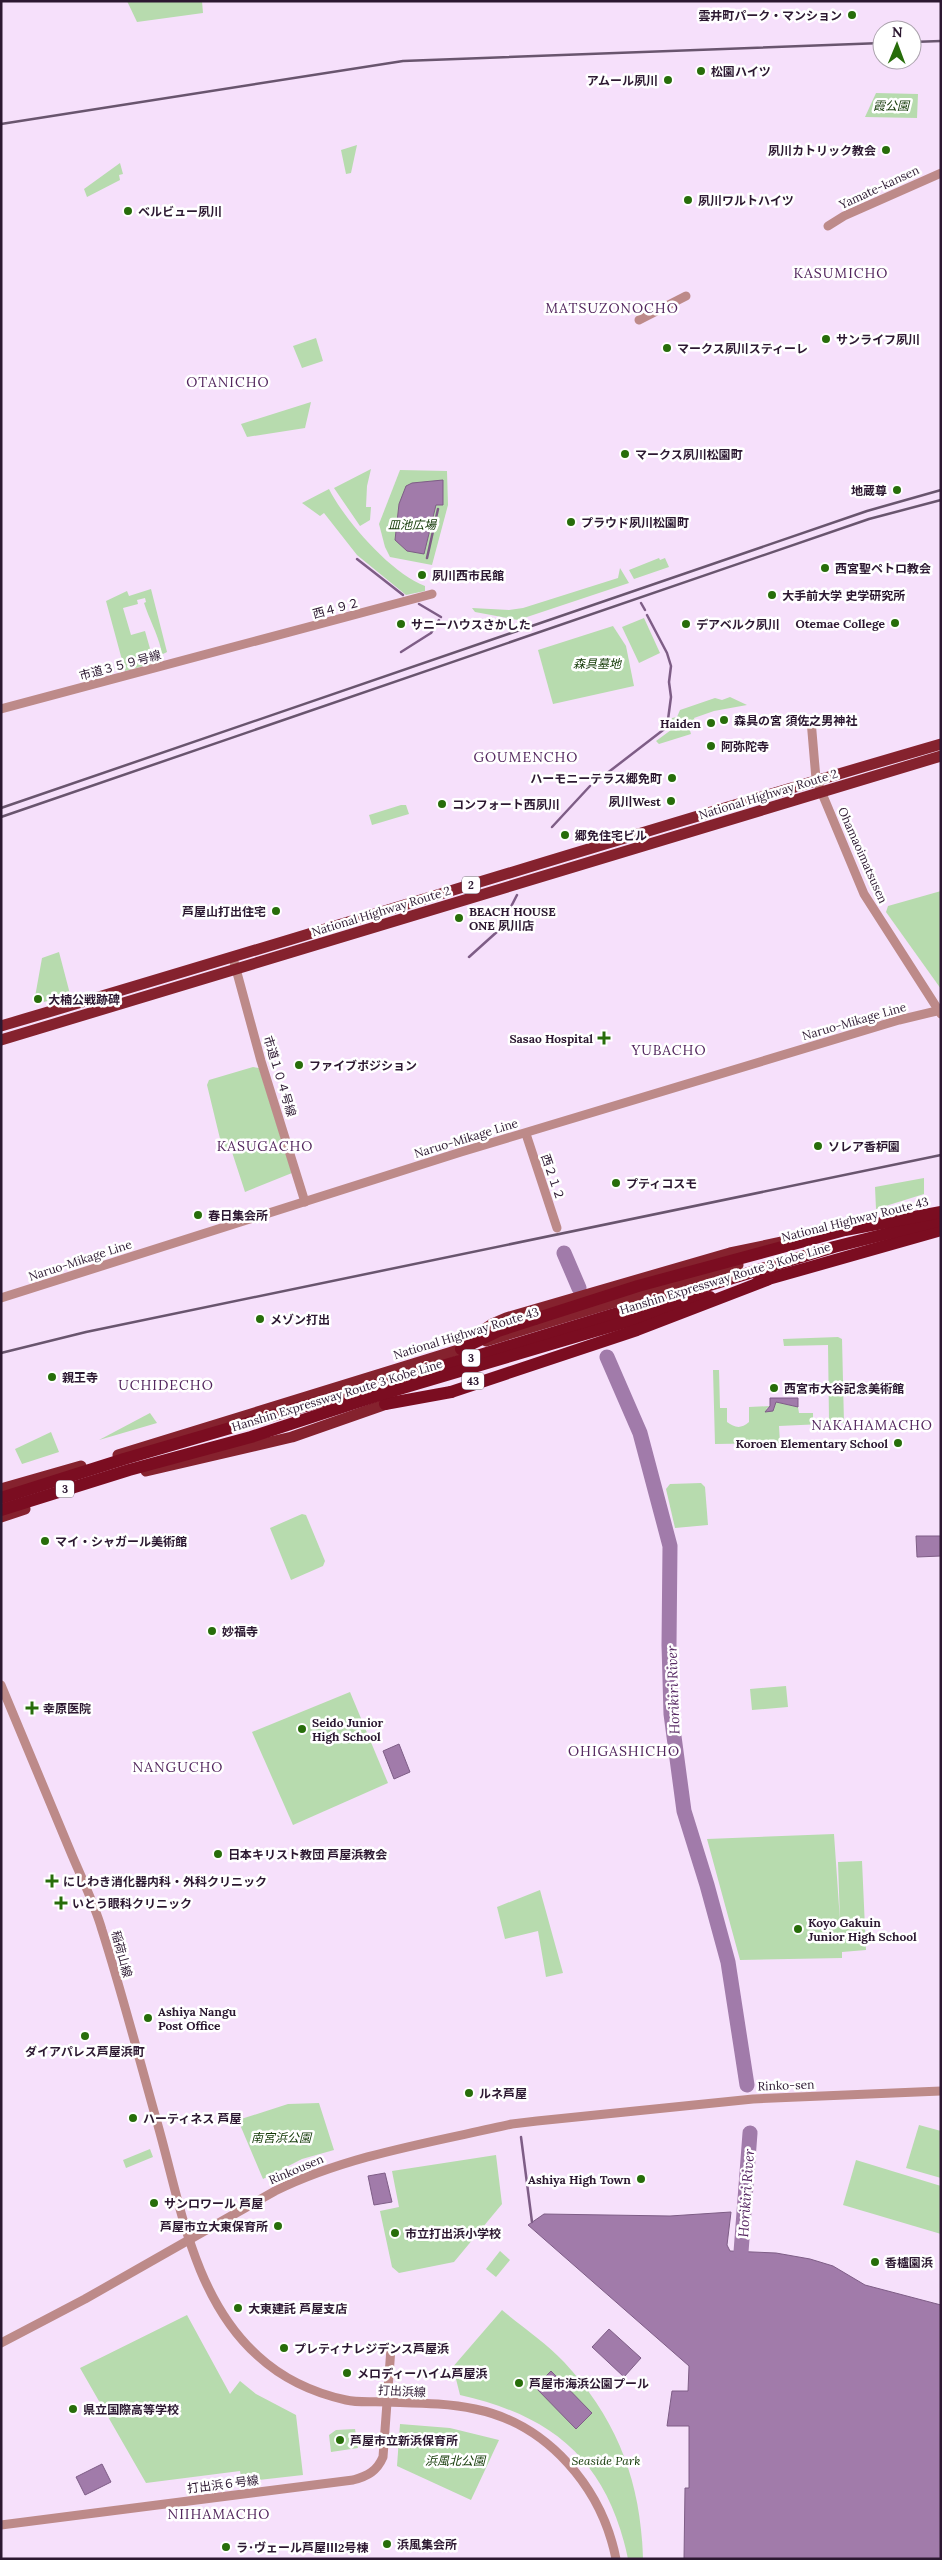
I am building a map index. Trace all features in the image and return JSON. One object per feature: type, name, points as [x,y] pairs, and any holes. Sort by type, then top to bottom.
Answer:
[{"type":"highway","name":"National Highway Route 2","points":[[1,1040],[224,974],[234,963],[816,779],[941,744]]},
{"type":"highway","name":"National Highway Route 2","points":[[1,1026],[234,963],[941,756]]},
{"type":"highway","name":"National Highway Route 43","points":[[1,1489],[772,1254],[941,1212]]},
{"type":"highway","points":[[455,1351],[498,1331],[638,1286],[845,1230],[941,1212]]},
{"type":"highway","name":"Hanshin Expressway Route 3 Kobe Line","points":[[1,1498],[124,1459],[480,1355],[825,1250],[941,1220]]},
{"type":"highway","points":[[455,1351],[492,1324],[588,1293],[730,1253],[800,1238],[879,1227]]},
{"type":"highway","name":"Hanshin Expressway Route 3 Kobe Line","points":[[1,1510],[111,1475],[252,1437],[379,1395],[767,1280],[941,1232]]},
{"type":"highway","name":"43","points":[[1,1517],[134,1474],[292,1437],[385,1404],[500,1374],[704,1303],[841,1259],[941,1232]]},
{"type":"highway","points":[[385,1404],[451,1392],[655,1324],[767,1280]]},
{"type":"street","name":"Yamate-kansen","points":[[828,226],[844,216],[941,173]]},
{"type":"street","points":[[639,320],[686,296]]},
{"type":"street","name":"西４９２","points":[[246,645],[432,594]]},
{"type":"street","name":"市道３５９号線","points":[[1,709],[246,645]]},
{"type":"street","name":"Ohamaoimatsusen","points":[[811,720],[816,779],[864,894],[940,1012]]},
{"type":"street","name":"市道１０４号線","points":[[234,963],[261,1061],[305,1202]]},
{"type":"street","name":"Naruo-Mikage Line","points":[[1,1298],[305,1202],[890,1023],[940,1012]]},
{"type":"street","name":"西２１２","points":[[526,1134],[557,1228]]},
{"type":"street","name":"稲荷山線","points":[[1,1685],[102,1927],[191,2239]]},
{"type":"street","name":"Rinko-sen","points":[[191,2239],[275,2191],[314,2174],[365,2158],[512,2124],[753,2099],[941,2091]]},
{"type":"street","points":[[1,2343],[191,2239]]},
{"type":"street","name":"打出浜線","points":[[191,2239],[208,2292],[216,2307],[237,2336],[268,2364],[284,2375],[322,2393],[348,2400],[477,2410],[517,2425],[542,2440],[572,2467],[596,2501],[607,2524],[616,2559]]},
{"type":"street","name":"打出浜６号線","points":[[1,2525],[362,2478],[371,2474],[379,2466],[383,2456],[391,2348]]},
{"type":"green space","points":[[127,1],[202,1],[203,13],[137,22]]},
{"type":"green space","name":"霞公園","points":[[876,93],[918,94],[917,118],[865,117]]},
{"type":"green space","points":[[357,145],[351,173],[346,174],[341,150]]},
{"type":"green space","points":[[120,163],[123,174],[119,175],[120,180],[87,197],[84,189]]},
{"type":"green space","points":[[316,338],[323,361],[302,368],[293,346]]},
{"type":"green space","points":[[311,402],[305,428],[247,437],[241,424]]},
{"type":"green space","points":[[371,469],[367,486],[366,507],[371,507],[370,520],[360,526],[334,488]]},
{"type":"green space","name":"皿池広場","points":[[400,470],[447,471],[448,505],[432,565],[390,557],[385,547],[379,524]]},
{"type":"green space","points":[[329,489],[346,516],[371,545],[398,570],[425,586],[425,591],[406,595],[357,555],[324,513],[320,516],[302,503]]},
{"type":"green space","points":[[659,558],[660,560],[665,558],[669,567],[634,579],[629,570]]},
{"type":"green space","points":[[620,568],[629,583],[518,620],[475,612],[472,608],[509,610],[523,608],[618,578]]},
{"type":"green space","points":[[151,589],[167,652],[157,657],[159,662],[125,671],[106,601],[127,591],[129,596]],"holes":[[[145,598],[146,602],[144,603],[161,649],[151,652],[145,631],[131,635],[123,608],[138,604],[137,600]]]},
{"type":"green space","points":[[644,618],[660,653],[639,663],[622,627]]},
{"type":"green space","name":"森具墓地","points":[[613,626],[626,646],[634,686],[553,704],[538,650]]},
{"type":"green space","points":[[730,697],[747,705],[714,711],[694,718],[696,724],[689,727],[691,734],[659,744],[656,741],[671,730],[672,718],[677,717],[680,710],[715,698],[722,700]]},
{"type":"green space","points":[[406,805],[409,814],[372,825],[369,815]]},
{"type":"green space","points":[[941,891],[941,989],[886,912],[888,906]]},
{"type":"green space","points":[[59,952],[70,994],[44,1002],[41,996],[35,997],[42,958]]},
{"type":"green space","points":[[253,1067],[259,1068],[292,1173],[245,1192],[231,1149],[223,1151],[207,1085],[209,1080]]},
{"type":"green space","points":[[924,1178],[924,1194],[876,1209],[875,1187]]},
{"type":"green space","points":[[838,1337],[842,1339],[844,1423],[779,1426],[780,1443],[715,1444],[713,1370],[719,1370],[720,1408],[727,1408],[727,1422],[733,1426],[741,1427],[749,1422],[749,1407],[770,1406],[766,1409],[773,1411],[776,1402],[798,1407],[799,1413],[813,1413],[813,1420],[829,1420],[828,1345],[784,1346],[783,1339]]},
{"type":"green space","points":[[150,1413],[157,1423],[99,1440]]},
{"type":"green space","points":[[51,1432],[59,1452],[22,1464],[15,1449]]},
{"type":"green space","points":[[701,1483],[705,1487],[708,1525],[675,1528],[666,1489],[670,1484]]},
{"type":"green space","points":[[302,1514],[306,1515],[325,1561],[323,1566],[291,1580],[270,1528]]},
{"type":"green space","points":[[786,1686],[788,1707],[752,1710],[750,1689]]},
{"type":"green space","points":[[350,1692],[388,1783],[293,1825],[252,1732]]},
{"type":"green space","name":"Koyo Gakuin Junior High School","points":[[834,1834],[840,1921],[838,1862],[862,1861],[866,1950],[842,1952],[842,1958],[740,1960],[707,1839]]},
{"type":"green space","points":[[540,1890],[563,1973],[546,1977],[538,1931],[505,1939],[497,1907]]},
{"type":"green space","name":"南宮浜公園","points":[[319,2103],[334,2150],[302,2159],[263,2179],[238,2120],[288,2104]]},
{"type":"green space","points":[[919,2125],[941,2131],[941,2178],[906,2168]]},
{"type":"green space","points":[[150,2149],[153,2157],[126,2168],[123,2160]]},
{"type":"green space","points":[[496,2155],[502,2204],[454,2262],[399,2273],[392,2267],[380,2211],[399,2207],[392,2171]]},
{"type":"green space","points":[[856,2160],[941,2186],[941,2234],[843,2205]]},
{"type":"green space","points":[[500,2251],[510,2260],[496,2277],[486,2269]]},
{"type":"green space","name":"芦屋市海浜公園プール","points":[[502,2310],[564,2362],[583,2384],[612,2429],[631,2477],[641,2530],[643,2559],[628,2559],[619,2525],[607,2495],[591,2470],[572,2448],[549,2431],[523,2416],[493,2404],[460,2395],[456,2379],[445,2376]]},
{"type":"green space","points":[[187,2315],[230,2394],[240,2381],[256,2394],[296,2415],[303,2475],[242,2482],[240,2471],[146,2483],[80,2368]]},
{"type":"green space","name":"浜風北公園","points":[[400,2424],[450,2428],[499,2440],[471,2500],[397,2466]]},
{"type":"green space","points":[[355,2429],[358,2448],[331,2452],[329,2435],[336,2430]]},
{"type":"shaded area","points":[[443,480],[443,505],[436,505],[424,554],[407,551],[395,540],[399,504],[406,486],[412,483]]},
{"type":"shaded area","points":[[770,1398],[798,1398],[798,1407],[776,1402],[773,1411],[765,1412],[770,1406]]},
{"type":"shaded area","points":[[916,1536],[941,1536],[941,1556],[917,1557]]},
{"type":"shaded area","points":[[399,1744],[410,1772],[394,1779],[383,1751]]},
{"type":"shaded area","points":[[385,2173],[392,2202],[374,2205],[368,2176]]},
{"type":"shaded area","points":[[731,2212],[727,2245],[730,2251],[776,2253],[810,2259],[833,2266],[865,2285],[941,2305],[941,2559],[684,2559],[685,2488],[689,2488],[689,2426],[667,2426],[672,2391],[688,2391],[689,2366],[528,2225],[544,2214],[670,2216]]},
{"type":"shaded area","points":[[609,2329],[641,2358],[624,2377],[592,2347]]},
{"type":"shaded area","points":[[551,2371],[592,2413],[576,2429],[535,2387]]},
{"type":"shaded area","points":[[102,2464],[111,2482],[85,2495],[76,2477]]},
{"type":"waterway","points":[[427,558],[438,509]]},
{"type":"waterway","points":[[357,559],[403,595]]},
{"type":"waterway","points":[[641,603],[645,610]]},
{"type":"waterway","points":[[419,604],[441,617]]},
{"type":"waterway","points":[[593,784],[667,727],[671,697],[669,682],[671,666],[667,653],[647,615]]},
{"type":"waterway","points":[[401,652],[431,633],[439,620]]},
{"type":"waterway","points":[[552,827],[590,786]]},
{"type":"waterway","points":[[469,957],[499,930],[517,895]]},
{"type":"waterway","name":"Horikiri River","points":[[564,1253],[579,1288]]},
{"type":"waterway","name":"Horikiri River","points":[[607,1357],[640,1433],[670,1546],[669,1645],[671,1714],[684,1811],[728,1962],[747,2085]]},
{"type":"waterway","name":"Horikiri River","points":[[741,2252],[750,2133]]},
{"type":"waterway","points":[[521,2137],[532,2222]]},
{"type":"railway","points":[[922,42],[941,41]]},
{"type":"railway","points":[[1,124],[403,61],[872,43]]},
{"type":"railway","points":[[1,808],[867,511],[941,490]]},
{"type":"railway","points":[[1,817],[869,519],[941,500]]},
{"type":"railway","points":[[1,1353],[86,1332],[941,1155]]},
{"type":"place","name":"雲井町パーク・マンション","points":[[852,15]]},
{"type":"place","name":"松園ハイツ","points":[[701,71]]},
{"type":"place","name":"アムール夙川","points":[[668,80]]},
{"type":"place","name":"夙川カトリック教会","points":[[886,150]]},
{"type":"place","name":"夙川ワルトハイツ","points":[[688,200]]},
{"type":"place","name":"ベルビュー夙川","points":[[128,211]]},
{"type":"place","name":"サンライフ夙川","points":[[826,339]]},
{"type":"place","name":"マークス夙川スティーレ","points":[[667,348]]},
{"type":"place","name":"マークス夙川松園町","points":[[625,454]]},
{"type":"place","name":"地蔵尊","points":[[897,490]]},
{"type":"place","name":"プラウド夙川松園町","points":[[571,522]]},
{"type":"place","name":"西宮聖ペトロ教会","points":[[825,568]]},
{"type":"place","name":"夙川西市民館","points":[[422,575]]},
{"type":"place","name":"大手前大学 史学研究所","points":[[772,595]]},
{"type":"place","name":"Otemae College","points":[[895,623]]},
{"type":"place","name":"サニーハウスさかした","points":[[401,624]]},
{"type":"place","name":"デアベルク夙川","points":[[686,624]]},
{"type":"place","name":"森具の宮 須佐之男神社","points":[[724,720]]},
{"type":"place","name":"Haiden","points":[[711,723]]},
{"type":"place","name":"阿弥陀寺","points":[[711,746]]},
{"type":"place","name":"ハーモニーテラス郷免町","points":[[672,778]]},
{"type":"place","name":"夙川West","points":[[671,801]]},
{"type":"place","name":"コンフォート西夙川","points":[[442,804]]},
{"type":"place","name":"郷免住宅ビル","points":[[565,835]]},
{"type":"place","name":"芦屋山打出住宅","points":[[276,911]]},
{"type":"place","name":"BEACH HOUSE ONE 夙川店","points":[[459,918]]},
{"type":"place","name":"大楠公戦跡碑","points":[[38,999]]},
{"type":"place","name":"Sasao Hospital","points":[[604,1038]]},
{"type":"place","name":"ファイブポジション","points":[[299,1065]]},
{"type":"place","name":"ソレア香枦園","points":[[818,1146]]},
{"type":"place","name":"プティコスモ","points":[[616,1183]]},
{"type":"place","name":"春日集会所","points":[[198,1215]]},
{"type":"place","name":"メゾン打出","points":[[260,1319]]},
{"type":"place","name":"親王寺","points":[[52,1377]]},
{"type":"place","name":"西宮市大谷記念美術館","points":[[774,1388]]},
{"type":"place","name":"Koroen Elementary School","points":[[898,1443]]},
{"type":"place","name":"マイ・シャガール美術館","points":[[45,1541]]},
{"type":"place","name":"妙福寺","points":[[212,1631]]},
{"type":"place","name":"幸原医院","points":[[32,1708]]},
{"type":"place","name":"Seido Junior High School","points":[[302,1729]]},
{"type":"place","name":"日本キリスト教団 芦屋浜教会","points":[[218,1854]]},
{"type":"place","name":"にしわき消化器内科・外科クリニック","points":[[52,1881]]},
{"type":"place","name":"いとう眼科クリニック","points":[[61,1903]]},
{"type":"place","name":"Koyo Gakuin Junior High School","points":[[798,1929]]},
{"type":"place","name":"Ashiya Nangu Post Office","points":[[148,2018]]},
{"type":"place","name":"ダイアパレス芦屋浜町","points":[[85,2036]]},
{"type":"place","name":"ルネ芦屋","points":[[469,2093]]},
{"type":"place","name":"ハーティネス 芦屋","points":[[133,2118]]},
{"type":"place","name":"Ashiya High Town","points":[[641,2179]]},
{"type":"place","name":"サンロワール 芦屋","points":[[154,2203]]},
{"type":"place","name":"芦屋市立大東保育所","points":[[278,2226]]},
{"type":"place","name":"市立打出浜小学校","points":[[395,2233]]},
{"type":"place","name":"香櫨園浜","points":[[875,2262]]},
{"type":"place","name":"大東建託 芦屋支店","points":[[238,2308]]},
{"type":"place","name":"プレティナレジデンス芦屋浜","points":[[284,2348]]},
{"type":"place","name":"メロディーハイム芦屋浜","points":[[347,2373]]},
{"type":"place","name":"芦屋市海浜公園プール","points":[[519,2383]]},
{"type":"place","name":"県立国際高等学校","points":[[73,2409]]},
{"type":"place","name":"芦屋市立新浜保育所","points":[[340,2440]]},
{"type":"place","name":"浜風集会所","points":[[387,2544]]},
{"type":"place","name":"ラ･ヴェール芦屋Ⅲ2号棟","points":[[226,2547]]},
{"type":"district","name":"KASUMICHO","points":[[841,273]]},
{"type":"district","name":"MATSUZONOCHO","points":[[612,308]]},
{"type":"district","name":"OTANICHO","points":[[228,382]]},
{"type":"district","name":"GOUMENCHO","points":[[526,757]]},
{"type":"district","name":"YUBACHO","points":[[669,1050]]},
{"type":"district","name":"KASUGACHO","points":[[265,1146]]},
{"type":"district","name":"UCHIDECHO","points":[[166,1385]]},
{"type":"district","name":"NAKAHAMACHO","points":[[872,1425]]},
{"type":"district","name":"OHIGASHICHO","points":[[624,1751]]},
{"type":"district","name":"NANGUCHO","points":[[178,1767]]},
{"type":"district","name":"NIIHAMACHO","points":[[219,2514]]},
{"type":"park label","name":"Seaside Park","points":[[606,2460]]}]
